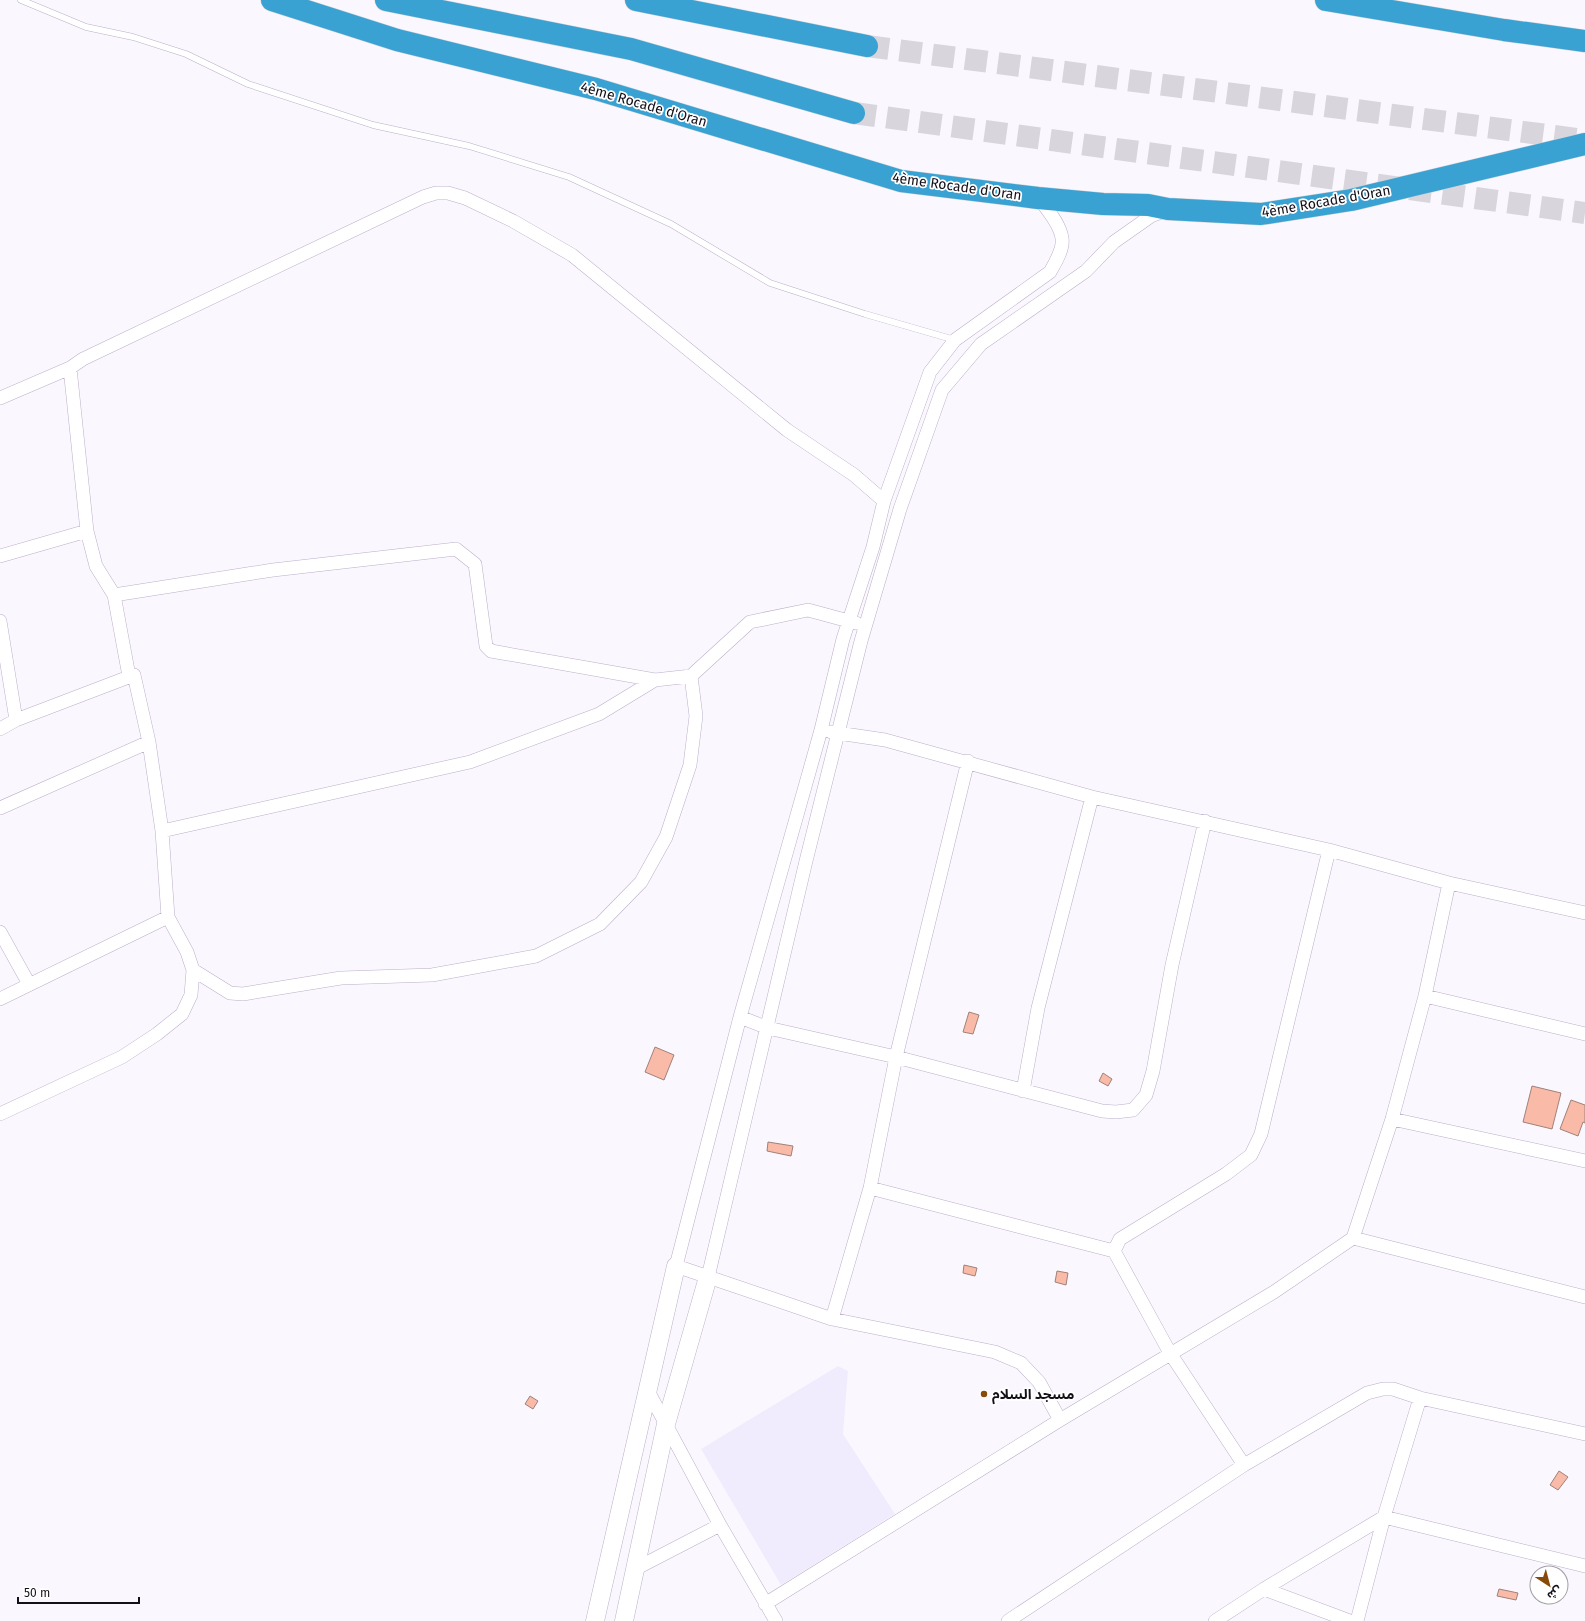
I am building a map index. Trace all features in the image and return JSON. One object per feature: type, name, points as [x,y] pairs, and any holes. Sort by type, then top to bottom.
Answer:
[{"type":"highway","name":"4ème Rocade d'Oran","points":[[272,0],[397,40],[596,89],[901,181],[1038,198],[1103,204],[1148,205],[1168,209],[1261,214],[1351,200],[1585,144]]},
{"type":"highway","points":[[386,0],[631,50],[854,113]]},
{"type":"highway","points":[[636,0],[868,46]]},
{"type":"highway","points":[[1326,0],[1504,30],[1585,41]]},
{"type":"main road","points":[[595,1621],[676,1266]]},
{"type":"main road","points":[[624,1621],[666,1424],[708,1277]]},
{"type":"street","points":[[0,398],[70,368],[83,359],[423,197],[436,193],[448,193],[465,198],[513,221],[572,254],[787,430],[854,475],[884,501]]},
{"type":"street","points":[[1038,198],[1049,210],[1062,237],[1061,250],[1056,262],[1050,272],[955,340],[930,372],[884,501],[873,547],[849,621],[821,730],[740,1017],[676,1266],[832,1319],[995,1352],[1015,1360],[1021,1363],[1039,1382],[1060,1420]]},
{"type":"street","points":[[708,1277],[768,1028],[806,861],[865,627],[900,509],[942,390],[981,344],[1086,271],[1114,242],[1151,216],[1168,209]]},
{"type":"street","points":[[966,331],[981,344]]},
{"type":"street","points":[[70,368],[87,531],[96,566],[114,596],[129,676]]},
{"type":"street","points":[[0,556],[87,531]]},
{"type":"street","points":[[114,596],[273,570],[456,549],[475,564],[486,646],[491,651],[655,680],[691,676],[750,622],[808,610],[865,627]]},
{"type":"street","points":[[0,621],[16,720]]},
{"type":"street","points":[[0,729],[16,720],[134,675],[149,742],[162,831],[168,917],[188,952],[193,970],[191,995],[182,1014],[157,1034],[122,1057],[0,1114]]},
{"type":"street","points":[[193,970],[230,993],[243,994],[341,978],[432,975],[536,956],[600,924],[641,882],[666,837],[690,765],[696,716],[691,676]]},
{"type":"street","points":[[162,831],[470,762],[599,714],[655,680]]},
{"type":"street","points":[[821,730],[838,734],[885,740],[1092,796],[1329,850],[1449,883],[1585,913]]},
{"type":"street","points":[[0,808],[149,742]]},
{"type":"street","points":[[832,1319],[870,1188],[896,1057],[968,762]]},
{"type":"street","points":[[1023,1091],[1038,1008],[1092,796]]},
{"type":"street","points":[[740,1017],[768,1028],[896,1057],[1023,1091],[1102,1110],[1116,1112],[1133,1110],[1146,1095],[1153,1071],[1172,965],[1205,821]]},
{"type":"street","points":[[1114,1251],[1120,1240],[1226,1174],[1251,1155],[1261,1134],[1329,850]]},
{"type":"street","points":[[765,1604],[1060,1420],[1274,1292],[1353,1238],[1392,1119],[1425,996],[1449,883]]},
{"type":"street","points":[[0,999],[168,917]]},
{"type":"street","points":[[0,932],[29,984]]},
{"type":"street","points":[[1425,996],[1585,1034]]},
{"type":"street","points":[[1392,1119],[1585,1162]]},
{"type":"street","points":[[870,1188],[1114,1251],[1170,1353],[1244,1465]]},
{"type":"street","points":[[1353,1238],[1585,1297]]},
{"type":"street","points":[[1008,1621],[1244,1465],[1367,1393],[1393,1388],[1420,1398],[1585,1434]]},
{"type":"street","points":[[648,1391],[720,1524],[776,1621]]},
{"type":"street","points":[[1357,1621],[1384,1517],[1420,1398]]},
{"type":"street","points":[[1215,1621],[1264,1589],[1384,1517],[1585,1566]]},
{"type":"street","points":[[635,1569],[720,1524]]},
{"type":"street","points":[[1264,1589],[1350,1621]]},
{"type":"lane","points":[[21,0],[86,27],[133,37],[186,54],[248,84],[373,125],[469,146],[569,177],[671,224],[770,283],[865,314],[955,340]]},
{"type":"shaded area","points":[[838,1366],[848,1371],[843,1434],[895,1514],[781,1585],[701,1449]]},
{"type":"building","points":[[969,1012],[979,1015],[973,1034],[963,1032]]},
{"type":"building","points":[[655,1047],[674,1055],[664,1080],[645,1072]]},
{"type":"building","points":[[1103,1073],[1112,1079],[1108,1086],[1099,1081]]},
{"type":"building","points":[[1532,1086],[1561,1093],[1552,1129],[1523,1122]]},
{"type":"building","points":[[1571,1100],[1585,1105],[1585,1123],[1583,1122],[1578,1136],[1560,1129]]},
{"type":"building","points":[[768,1142],[793,1146],[791,1156],[767,1151]]},
{"type":"building","points":[[964,1265],[977,1268],[975,1276],[963,1273]]},
{"type":"building","points":[[1057,1271],[1068,1273],[1066,1285],[1055,1282]]},
{"type":"building","points":[[530,1396],[538,1401],[533,1409],[525,1404]]},
{"type":"building","points":[[1559,1471],[1568,1477],[1558,1490],[1550,1485]]},
{"type":"building","points":[[1499,1589],[1518,1593],[1516,1600],[1497,1596]]},
{"type":"tunnel","points":[[867,46],[1585,140]]},
{"type":"tunnel","points":[[854,113],[1585,213]]},
{"type":"place","name":"مسجد السلام","points":[[984,1394]]}]
